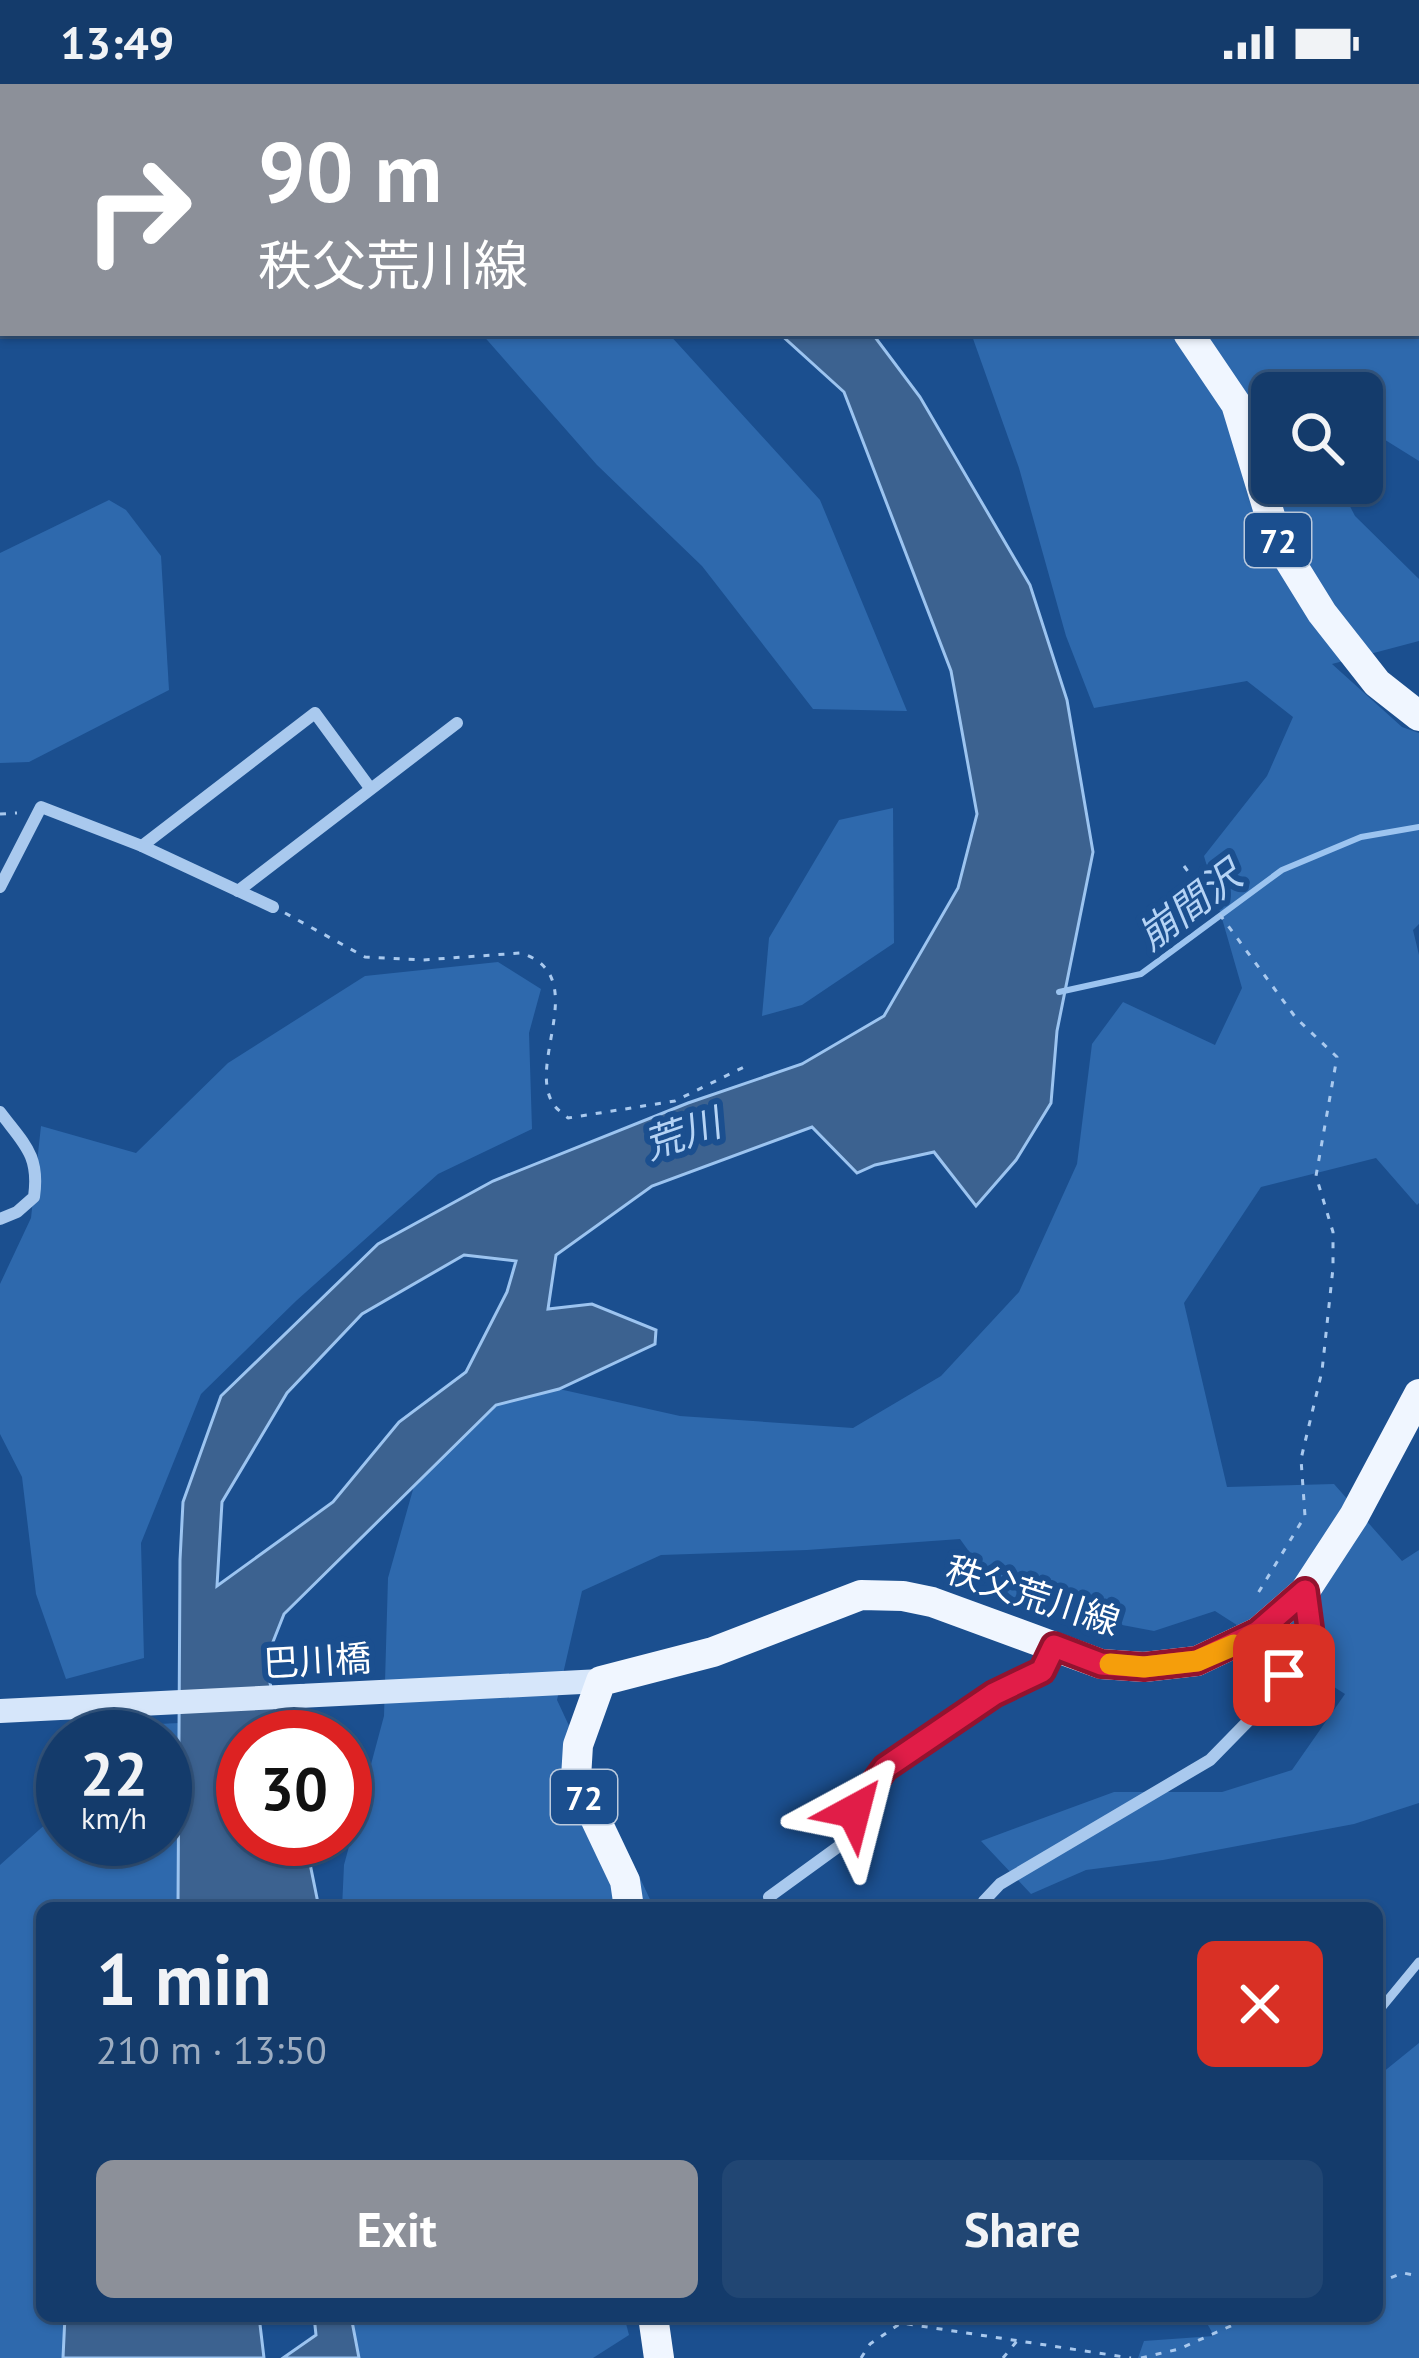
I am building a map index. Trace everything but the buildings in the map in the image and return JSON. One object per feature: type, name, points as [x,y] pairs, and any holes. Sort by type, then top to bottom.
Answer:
[{"type":"main road","name":"72","points":[[1190,336],[1236,404],[1278,542],[1322,613],[1377,683],[1419,716]]},
{"type":"main road","name":"秩父荒川線","points":[[587,1682],[713,1652],[861,1595],[932,1602],[1101,1664],[1144,1667],[1197,1661],[1258,1632],[1305,1591],[1354,1516],[1419,1394]]},
{"type":"main road","name":"72","points":[[587,1682],[576,1778],[625,1881],[628,1902]]},
{"type":"main road","name":"巴川橋","points":[[0,1711],[587,1682]]},
{"type":"main road","points":[[654,2322],[659,2358]]},
{"type":"street","points":[[142,846],[315,713],[370,788]]},
{"type":"street","points":[[238,890],[457,722]]},
{"type":"street","points":[[0,887],[41,807],[142,846],[273,907]]},
{"type":"street","points":[[0,1112],[31,1153],[37,1174],[34,1197],[0,1219]]},
{"type":"street","points":[[984,1902],[1000,1884],[1210,1760],[1256,1713],[1311,1636],[1305,1591]]},
{"type":"street","points":[[769,1898],[842,1844],[854,1811],[885,1768],[994,1694],[1042,1671],[1054,1646]]},
{"type":"lane","points":[[1383,2006],[1419,1962]]},
{"type":"path","points":[[1184,866],[1296,1018],[1337,1057],[1316,1176],[1333,1232],[1333,1268],[1322,1371],[1301,1459],[1305,1516],[1256,1597]]},
{"type":"path","points":[[273,907],[365,957],[422,960],[521,953],[537,958],[550,976],[556,1001],[546,1080],[553,1104],[568,1118],[675,1101],[744,1067]]},
{"type":"path","points":[[1383,2281],[1403,2273],[1419,2276]]},
{"type":"path","points":[[1141,2358],[1179,2349],[1239,2322]]},
{"type":"path","points":[[861,2358],[870,2344],[901,2323],[1131,2358]]},
{"type":"path","points":[[1003,2358],[1018,2341]]},
{"type":"shaded area","points":[[484,336],[671,336],[820,500],[907,711],[813,709],[702,566],[597,465]]},
{"type":"shaded area","points":[[972,336],[1419,336],[1419,461],[1383,439],[1383,372],[1251,372],[1251,504],[1349,504],[1355,516],[1419,579],[1419,641],[1332,664],[1402,727],[1419,733],[1419,924],[1413,930],[1419,955],[1419,1203],[1376,1158],[1261,1187],[1184,1303],[1227,1487],[1334,1484],[1402,1561],[1419,1550],[1419,1803],[1354,1824],[1086,1870],[1031,1894],[981,1841],[1114,1792],[1222,1792],[1292,1770],[1345,1694],[1215,1611],[1154,1631],[1006,1603],[960,1539],[661,1555],[582,1591],[557,1700],[651,1902],[342,1902],[344,1866],[372,1866],[372,1761],[384,1716],[388,1578],[414,1486],[496,1405],[559,1389],[680,1416],[853,1428],[941,1376],[1019,1292],[1077,1164],[1092,1044],[1123,1002],[1215,1045],[1242,988],[1204,856],[1267,776],[1293,717],[1247,681],[1094,708],[1066,636],[1019,468]]},
{"type":"shaded area","points":[[109,500],[126,510],[161,556],[169,690],[29,762],[0,763],[0,553]]},
{"type":"shaded area","points":[[893,808],[894,943],[802,1005],[762,1016],[769,938],[839,820]]},
{"type":"shaded area","points":[[498,962],[541,989],[529,1033],[532,1129],[438,1174],[201,1394],[141,1543],[144,1658],[66,1679],[36,1594],[22,1477],[0,1434],[0,1284],[31,1218],[41,1126],[136,1153],[228,1063],[365,976]]},
{"type":"shaded area","points":[[36,1833],[36,1866],[178,1866],[178,1902],[36,1902],[36,2322],[65,2322],[63,2358],[0,2358],[0,1865]]},
{"type":"shaded area","points":[[1419,2043],[1419,2358],[1138,2358],[1144,2341],[1214,2336],[1206,2322],[1383,2322],[1383,2072]]},
{"type":"shaded area","points":[[352,2322],[626,2322],[629,2335],[593,2358],[359,2358]]},
{"type":"water","name":"荒川","points":[[782,336],[874,336],[920,397],[1030,585],[1067,700],[1093,852],[1057,1031],[1051,1103],[1016,1160],[976,1206],[934,1152],[857,1173],[812,1127],[652,1186],[556,1255],[548,1309],[592,1304],[656,1330],[655,1344],[559,1389],[496,1405],[284,1614],[265,1662],[277,1710],[216,1710],[216,1866],[310,1866],[318,1902],[178,1902],[178,1866],[192,1866],[192,1710],[179,1710],[183,1502],[221,1396],[378,1244],[493,1181],[688,1103],[802,1064],[884,1016],[958,888],[977,814],[951,671],[844,392]],"holes":[[[464,1255],[516,1261],[507,1292],[466,1372],[399,1422],[333,1502],[217,1586],[222,1502],[287,1393],[362,1314]]]},
{"type":"water","points":[[65,2322],[260,2322],[264,2358],[63,2358]]},
{"type":"water","points":[[315,2322],[352,2322],[359,2358],[283,2358],[316,2335]]},
{"type":"waterway","name":"崩間沢","points":[[1059,992],[1141,974],[1282,870],[1361,837],[1419,827]]},
{"type":"slow traffic","points":[[1110,1664],[1144,1667],[1197,1661],[1234,1645]]},
{"type":"route","points":[[854,1811],[885,1768],[994,1694],[1042,1671],[1054,1646],[1101,1664],[1144,1667],[1197,1661],[1258,1632],[1305,1591],[1311,1636],[1284,1675]]}]
